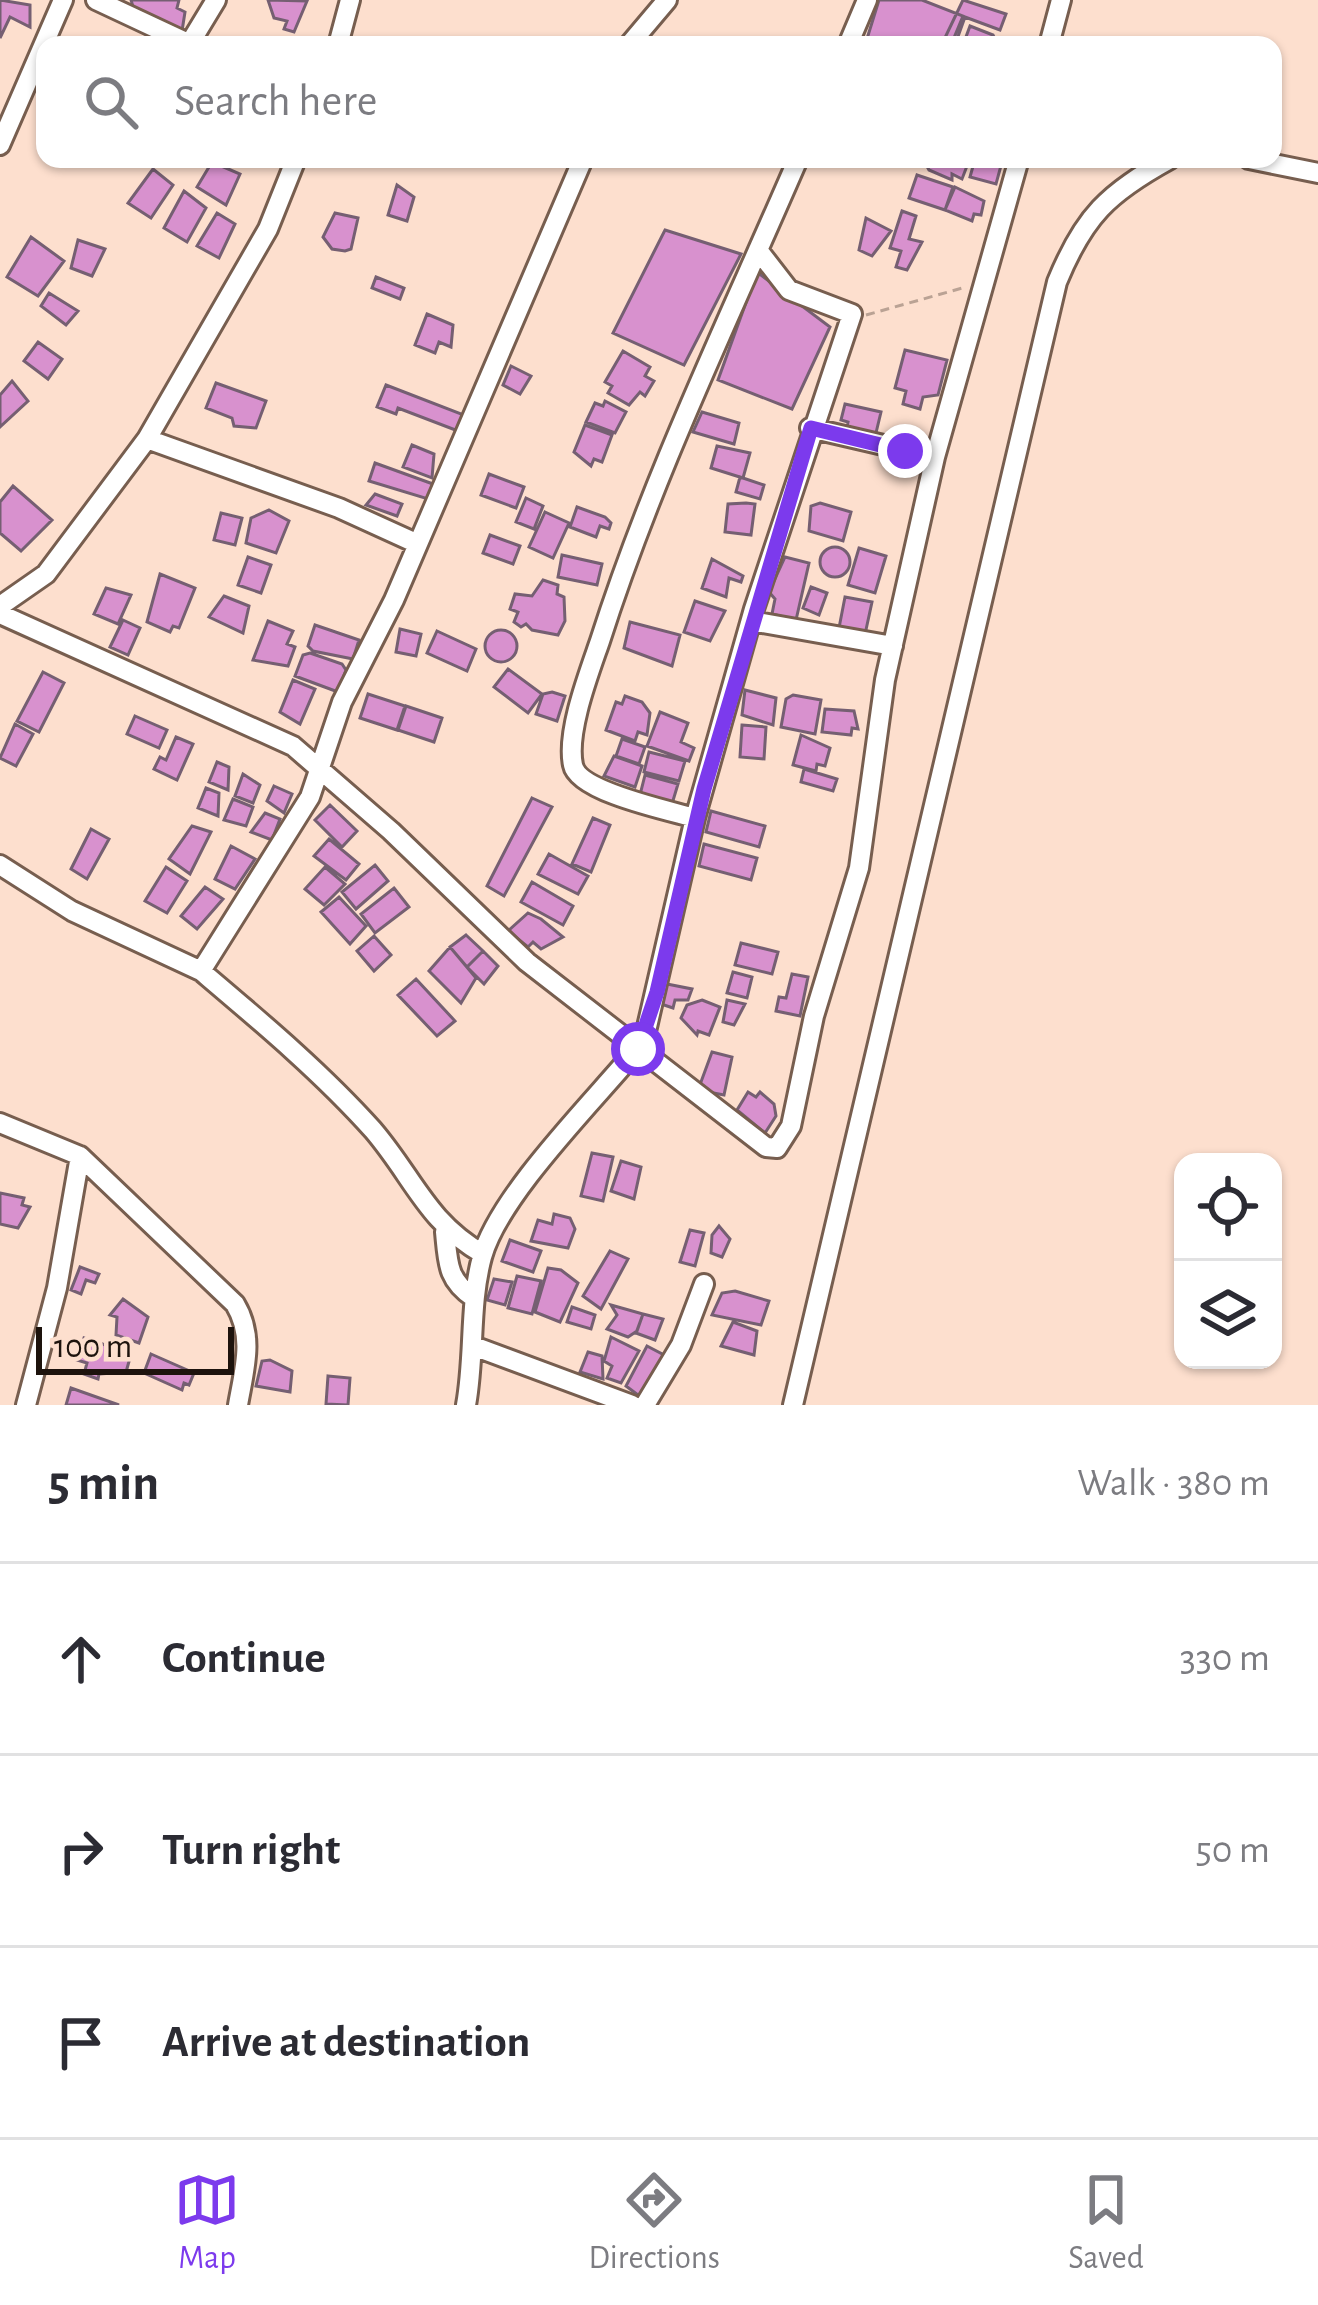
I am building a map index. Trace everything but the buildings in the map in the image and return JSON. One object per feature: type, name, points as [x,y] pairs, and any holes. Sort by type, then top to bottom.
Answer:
[{"type":"street","points":[[47,36],[63,0]]},
{"type":"street","points":[[96,0],[174,36]]},
{"type":"street","points":[[196,36],[216,0]]},
{"type":"street","points":[[340,36],[350,0]]},
{"type":"street","points":[[637,36],[667,0]]},
{"type":"street","points":[[852,36],[868,0]]},
{"type":"street","points":[[1051,36],[1061,0]]},
{"type":"street","points":[[0,145],[36,62]]},
{"type":"street","points":[[1282,166],[1318,173]]},
{"type":"street","points":[[292,168],[268,229],[147,439],[83,532],[46,574],[0,610],[293,746],[391,831],[527,962],[766,1147],[777,1148],[788,1138],[814,1016],[859,868],[893,646],[935,457],[1017,168]]},
{"type":"street","points":[[201,971],[259,886],[319,772],[343,702],[418,544],[579,168]]},
{"type":"street","points":[[695,818],[591,785],[573,766],[580,701],[636,527],[795,168]]},
{"type":"street","points":[[793,1405],[1057,282],[1078,231],[1120,187],[1154,168]]},
{"type":"street","points":[[466,1405],[476,1347],[474,1298],[483,1254],[500,1217],[638,1049],[657,992],[695,818],[751,621],[852,314],[789,290],[758,250]]},
{"type":"street","points":[[811,428],[935,457]]},
{"type":"street","points":[[147,439],[339,508],[418,544]]},
{"type":"street","points":[[751,621],[893,646]]},
{"type":"street","points":[[0,865],[72,910],[201,971],[279,1037],[373,1130],[446,1232],[483,1254]]},
{"type":"street","points":[[0,1123],[80,1156],[235,1304],[245,1321],[248,1342],[238,1405]]},
{"type":"street","points":[[26,1405],[57,1288],[80,1156]]},
{"type":"street","points":[[446,1232],[448,1271],[456,1286],[474,1298]]},
{"type":"street","points":[[645,1405],[681,1346],[704,1284]]},
{"type":"street","points":[[476,1347],[632,1405]]},
{"type":"path","points":[[852,314],[892,312],[985,283]]},
{"type":"route","points":[[638,1049],[657,992],[695,818],[811,428],[905,451]]}]
